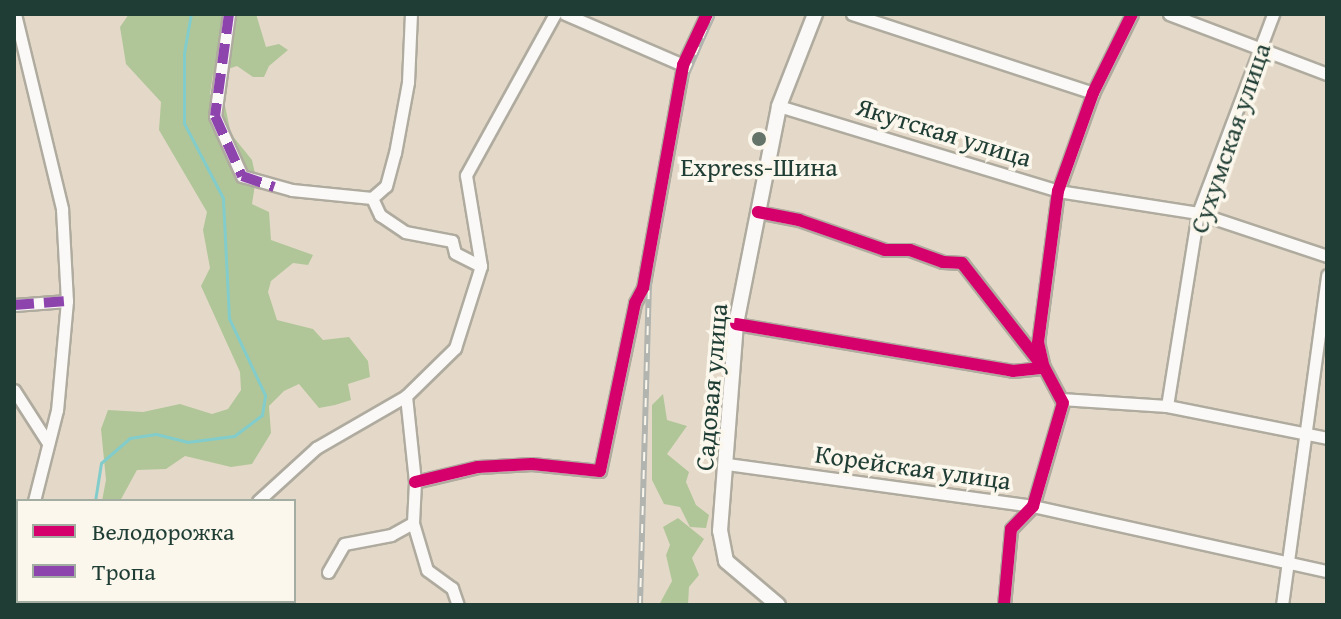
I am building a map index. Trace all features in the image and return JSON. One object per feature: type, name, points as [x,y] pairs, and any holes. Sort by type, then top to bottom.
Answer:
[{"type":"street","points":[[15,14],[62,209],[67,301],[57,410],[34,499]]},
{"type":"street","points":[[229,14],[215,116],[242,176],[274,187],[372,198],[386,186],[395,153],[408,82],[411,14]]},
{"type":"street","points":[[260,499],[316,448],[406,396],[455,348],[481,266],[466,175],[555,14]]},
{"type":"street","points":[[565,14],[683,65]]},
{"type":"street","points":[[415,482],[478,467],[532,464],[600,471],[635,303],[643,288],[683,65],[707,14]]},
{"type":"street","name":"Садовая улица","points":[[778,605],[726,561],[720,531],[736,324],[779,106],[815,14]]},
{"type":"street","points":[[852,14],[1093,93]]},
{"type":"street","points":[[1044,368],[1038,343],[1058,191],[1093,93],[1132,14]]},
{"type":"street","points":[[1169,14],[1327,74]]},
{"type":"street","name":"Сухумская улица","points":[[1167,406],[1198,213],[1273,14]]},
{"type":"street","name":"Якутская улица","points":[[779,106],[1058,191],[1198,213],[1327,256]]},
{"type":"street","points":[[372,198],[380,215],[405,232],[452,241],[455,253],[481,266]]},
{"type":"street","points":[[758,212],[885,250],[910,250],[943,262],[962,263],[1044,368],[1061,399],[1033,506],[1011,529],[1004,605]]},
{"type":"street","points":[[1282,605],[1290,566],[1327,275]]},
{"type":"street","points":[[14,305],[67,301]]},
{"type":"street","points":[[736,324],[1013,371],[1044,368]]},
{"type":"street","points":[[14,390],[48,443]]},
{"type":"street","points":[[406,396],[415,482],[413,523],[427,570],[452,588],[458,605]]},
{"type":"street","points":[[1061,399],[1167,406],[1327,438]]},
{"type":"street","name":"Корейская улица","points":[[727,464],[1033,506],[1290,566],[1327,571]]},
{"type":"street","points":[[328,572],[344,544],[391,535],[413,523]]},
{"type":"green space","points":[[129,14],[256,14],[266,47],[279,44],[288,50],[269,66],[264,77],[253,77],[237,66],[213,74],[210,94],[225,106],[231,134],[252,160],[256,178],[252,204],[269,212],[271,240],[313,255],[308,265],[293,263],[271,281],[268,292],[277,320],[313,329],[323,340],[349,337],[368,361],[370,377],[348,384],[351,400],[319,408],[299,384],[284,391],[269,406],[271,433],[252,464],[231,467],[185,456],[166,469],[137,470],[121,499],[102,499],[106,480],[101,429],[108,410],[143,412],[180,404],[212,414],[228,409],[241,390],[240,372],[201,286],[210,268],[203,230],[207,212],[159,130],[161,102],[126,64],[120,27]]},
{"type":"green space","points":[[663,394],[667,420],[687,426],[667,454],[689,472],[686,482],[696,505],[709,515],[706,528],[690,527],[680,507],[664,504],[652,480],[652,405]]},
{"type":"green space","points":[[678,518],[704,539],[692,558],[699,575],[689,587],[688,605],[659,605],[672,581],[666,555],[670,545],[663,527]]},
{"type":"green space","points":[[164,603],[256,603],[256,605]]},
{"type":"waterway","points":[[95,499],[101,463],[130,438],[156,434],[187,442],[234,436],[262,415],[265,395],[229,318],[223,198],[184,123],[184,53],[191,14]]},
{"type":"railway","points":[[640,605],[650,255],[681,88],[713,14]]},
{"type":"marked path","points":[[229,14],[215,116],[242,176],[274,187]]},
{"type":"marked path","points":[[14,305],[67,301]]},
{"type":"cycle path","points":[[415,482],[478,467],[532,464],[600,471],[635,303],[643,288],[683,65],[707,14]]},
{"type":"cycle path","points":[[1004,605],[1011,529],[1033,506],[1063,403],[1044,368],[1038,343],[1058,191],[1093,93],[1132,14]]},
{"type":"cycle path","points":[[736,324],[1013,371],[1044,368],[962,263],[943,262],[910,250],[885,250],[799,220],[758,212]]},
{"type":"place","name":"Express-Шина","points":[[759,139]]}]
